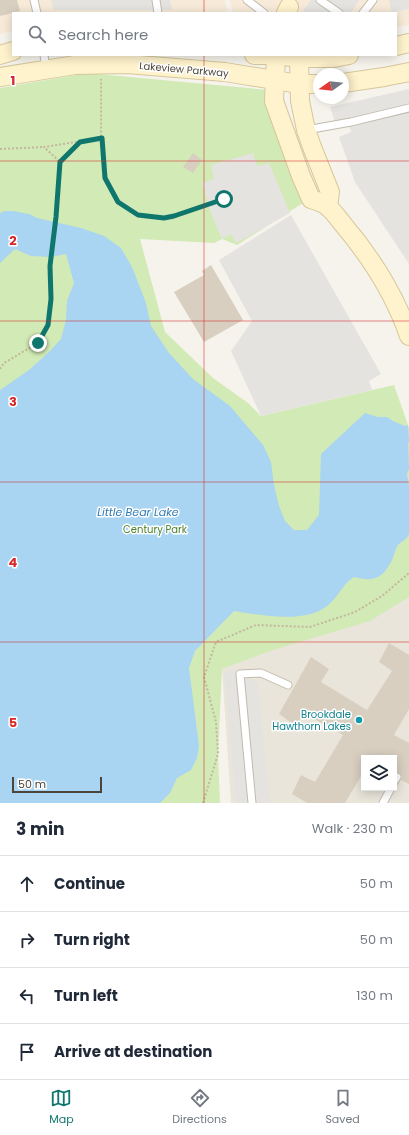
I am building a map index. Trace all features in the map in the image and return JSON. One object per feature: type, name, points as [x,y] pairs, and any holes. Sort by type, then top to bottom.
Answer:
[{"type":"street","points":[[397,46],[409,43]]},
{"type":"street","points":[[0,54],[12,52]]},
{"type":"street","points":[[276,56],[274,101],[301,176],[311,199],[328,207],[358,243],[390,292],[404,320],[409,336]]},
{"type":"street","points":[[288,56],[334,58],[344,56]]},
{"type":"street","points":[[299,57],[300,101],[306,130],[330,192],[328,207]]},
{"type":"street","name":"Lakeview Parkway","points":[[0,77],[45,62],[75,65],[127,64],[225,72],[299,84],[313,84]]},
{"type":"street","points":[[349,82],[409,72]]},
{"type":"lane","points":[[34,0],[37,12]]},
{"type":"lane","points":[[156,0],[158,12]]},
{"type":"lane","points":[[248,0],[263,12]]},
{"type":"lane","points":[[320,0],[338,12]]},
{"type":"lane","points":[[364,12],[373,0]]},
{"type":"lane","points":[[306,130],[351,122],[409,108]]},
{"type":"lane","points":[[252,803],[240,674],[261,674],[288,685]]},
{"type":"lane","points":[[382,803],[389,791]]},
{"type":"path","points":[[101,75],[102,138],[105,178],[118,202],[138,215],[164,218],[224,199]]},
{"type":"path","points":[[0,149],[44,147],[102,138]]},
{"type":"path","points":[[0,369],[4,363],[38,343],[48,325],[51,299],[50,266],[56,217],[60,162],[80,142]]},
{"type":"path","points":[[44,147],[60,162]]},
{"type":"path","points":[[203,803],[218,754],[216,722],[204,677],[216,642],[256,626],[310,627],[355,612],[382,596],[409,574]]},
{"type":"shaded area","points":[[0,0],[225,0],[228,12],[12,12],[12,31],[0,34]]},
{"type":"shaded area","points":[[51,0],[170,0],[172,10],[54,10]]},
{"type":"shaded area","points":[[230,0],[409,0],[409,25],[397,27],[397,12],[233,12]]},
{"type":"shaded area","points":[[311,0],[359,0],[352,12],[303,11]]},
{"type":"shaded area","points":[[389,0],[409,0],[409,9],[392,12]]},
{"type":"shaded area","points":[[409,89],[409,264],[355,182],[339,137],[351,132],[348,123],[336,125],[330,107],[349,104],[349,103]]},
{"type":"shaded area","points":[[253,153],[257,166],[269,163],[290,213],[236,243],[231,234],[222,239],[212,216],[202,183],[214,179],[211,165]]},
{"type":"shaded area","points":[[291,215],[381,374],[369,381],[372,390],[261,416],[231,351],[252,321],[219,260]]},
{"type":"shaded area","points":[[409,595],[409,803],[231,803],[222,669]]},
{"type":"shaded area","points":[[236,669],[258,684],[270,803],[236,803],[224,672]]},
{"type":"green space","name":"Little Bear Lake","points":[[87,73],[268,90],[303,203],[237,245],[222,239],[214,243],[140,239],[165,332],[213,378],[248,403],[261,416],[394,385],[409,428],[409,597],[370,621],[273,650],[222,669],[218,754],[220,803],[0,803],[0,88]]},
{"type":"water","name":"Little Bear Lake","points":[[5,211],[29,214],[37,218],[81,228],[104,236],[121,248],[132,267],[146,303],[151,326],[169,353],[193,379],[230,406],[263,445],[271,462],[279,506],[285,521],[294,530],[307,530],[319,515],[321,454],[365,413],[378,417],[387,417],[405,426],[408,425],[409,469],[407,474],[409,486],[409,534],[407,538],[399,543],[389,566],[377,578],[367,579],[354,577],[346,583],[331,603],[318,612],[295,617],[282,617],[234,611],[195,651],[189,668],[199,746],[197,758],[191,770],[177,778],[170,793],[160,803],[0,803],[0,390],[29,370],[61,339],[66,320],[67,301],[74,283],[66,254],[51,257],[31,256],[15,249],[0,263],[0,213]]},
{"type":"building","points":[[0,0],[17,0],[20,11],[0,16]]},
{"type":"building","points":[[193,153],[202,160],[193,173],[183,167]]},
{"type":"building","points":[[211,265],[243,320],[204,342],[174,292],[204,275],[202,271]]},
{"type":"building","name":"Brookdale Hawthorn Lakes","points":[[389,643],[409,655],[409,709],[394,735],[409,743],[409,784],[401,780],[402,777],[400,773],[397,773],[397,755],[361,755],[361,776],[345,803],[307,803],[292,794],[301,775],[315,782],[343,735],[304,713],[296,726],[279,714],[311,657],[329,669],[321,682],[367,710],[392,671],[379,662]]},
{"type":"place","name":"Brookdale Hawthorn Lakes","points":[[359,720]]},
{"type":"route","points":[[38,343],[48,325],[51,299],[50,266],[56,217],[60,162],[80,142],[102,138],[105,178],[118,202],[138,215],[164,218],[224,199]]},
{"type":"park label","name":"Century Park","points":[[155,529]]}]
